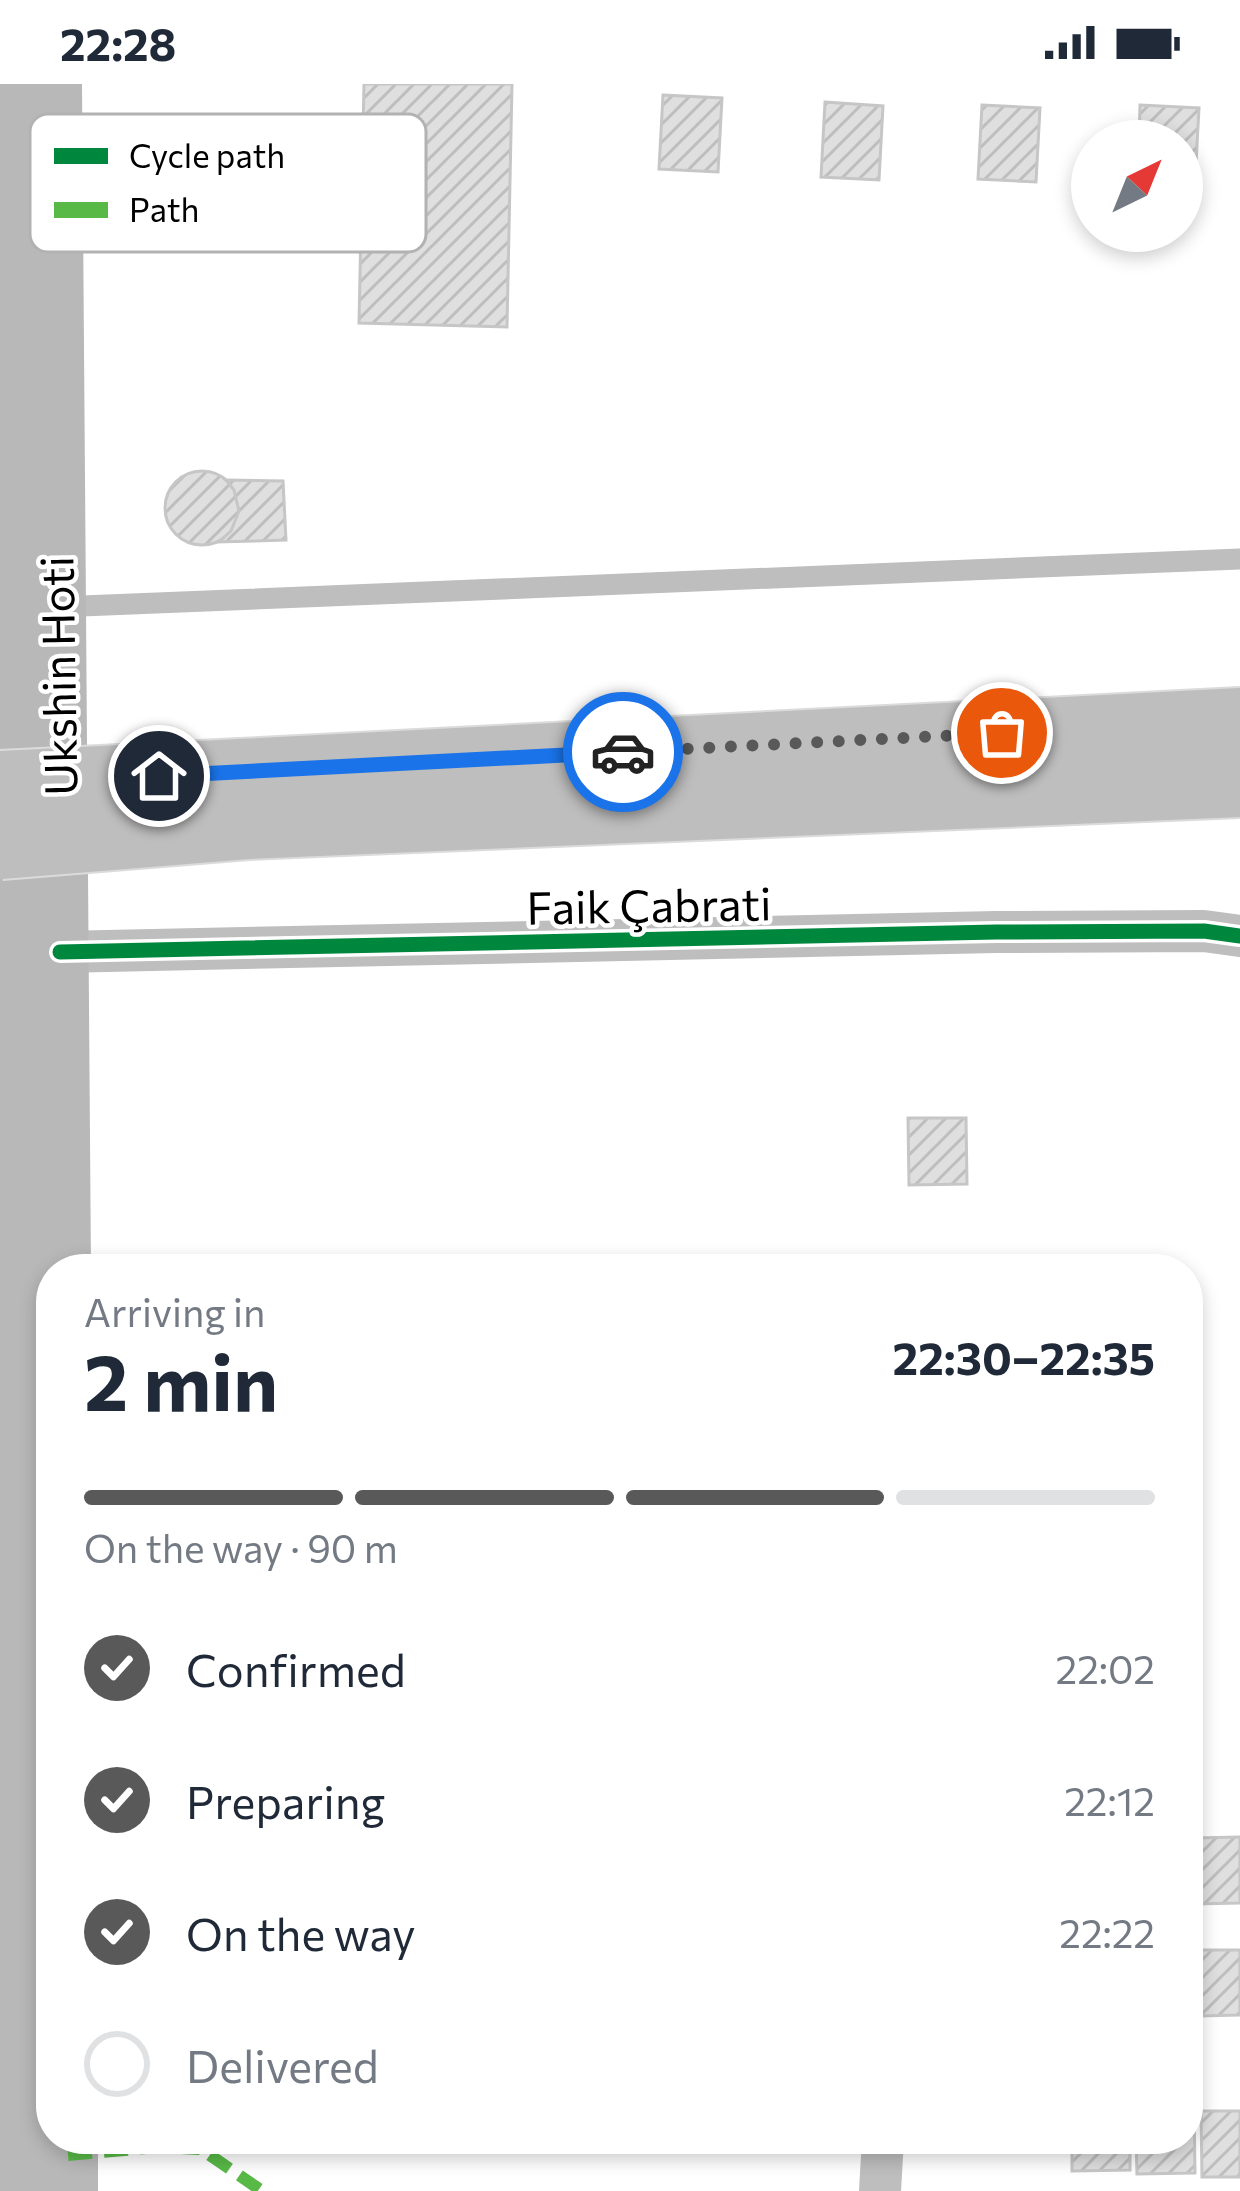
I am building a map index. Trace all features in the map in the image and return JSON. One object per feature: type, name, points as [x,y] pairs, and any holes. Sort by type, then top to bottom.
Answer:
[{"type":"highway","points":[[0,847],[244,799],[1240,721]]},
{"type":"highway","points":[[0,784],[244,799],[1240,784]]},
{"type":"main road","name":"Ukshin Hoti","points":[[10,84],[10,1626],[26,2191]]},
{"type":"main road","name":"Ukshin Hoti","points":[[52,84],[52,114]]},
{"type":"main road","name":"Ukshin Hoti","points":[[54,252],[61,1254]]},
{"type":"main road","points":[[68,2154],[68,2191]]},
{"type":"street","name":"Faik Çabrati","points":[[60,952],[996,932],[1204,931],[1240,936]]},
{"type":"street","points":[[880,2191],[882,2154]]},
{"type":"lane","points":[[57,607],[1240,559]]},
{"type":"building","points":[[364,84],[512,84],[507,327],[359,323],[360,252],[426,252],[426,114],[363,114]]},
{"type":"building","points":[[663,95],[722,98],[718,172],[659,169]]},
{"type":"building","points":[[825,102],[883,106],[879,180],[821,177]]},
{"type":"building","points":[[982,105],[1040,108],[1036,182],[978,179]]},
{"type":"building","points":[[1140,105],[1199,108],[1198,120],[1140,120]]},
{"type":"building","points":[[202,471],[228,482],[239,508],[228,534],[202,545],[176,534],[165,508],[176,482]]},
{"type":"building","points":[[226,480],[283,481],[286,540],[219,542],[231,531],[239,511]]},
{"type":"building","points":[[908,1118],[966,1118],[967,1184],[909,1185]]},
{"type":"building","points":[[1240,1837],[1240,1903],[1203,1904],[1203,1838]]},
{"type":"building","points":[[1203,1950],[1240,1950],[1240,2015],[1203,2016]]},
{"type":"building","points":[[1203,2111],[1240,2111],[1240,2177],[1202,2177]]},
{"type":"building","points":[[1072,2154],[1130,2154],[1130,2170],[1072,2171]]},
{"type":"building","points":[[1136,2154],[1195,2154],[1195,2173],[1137,2174]]},
{"type":"marked path","points":[[68,2155],[79,2154]]},
{"type":"marked path","points":[[208,2154],[262,2191]]},
{"type":"cycle path","points":[[60,952],[996,932],[1204,931],[1240,936]]},
{"type":"way so far","points":[[623,752],[1002,733]]},
{"type":"route","points":[[159,776],[623,752]]}]
